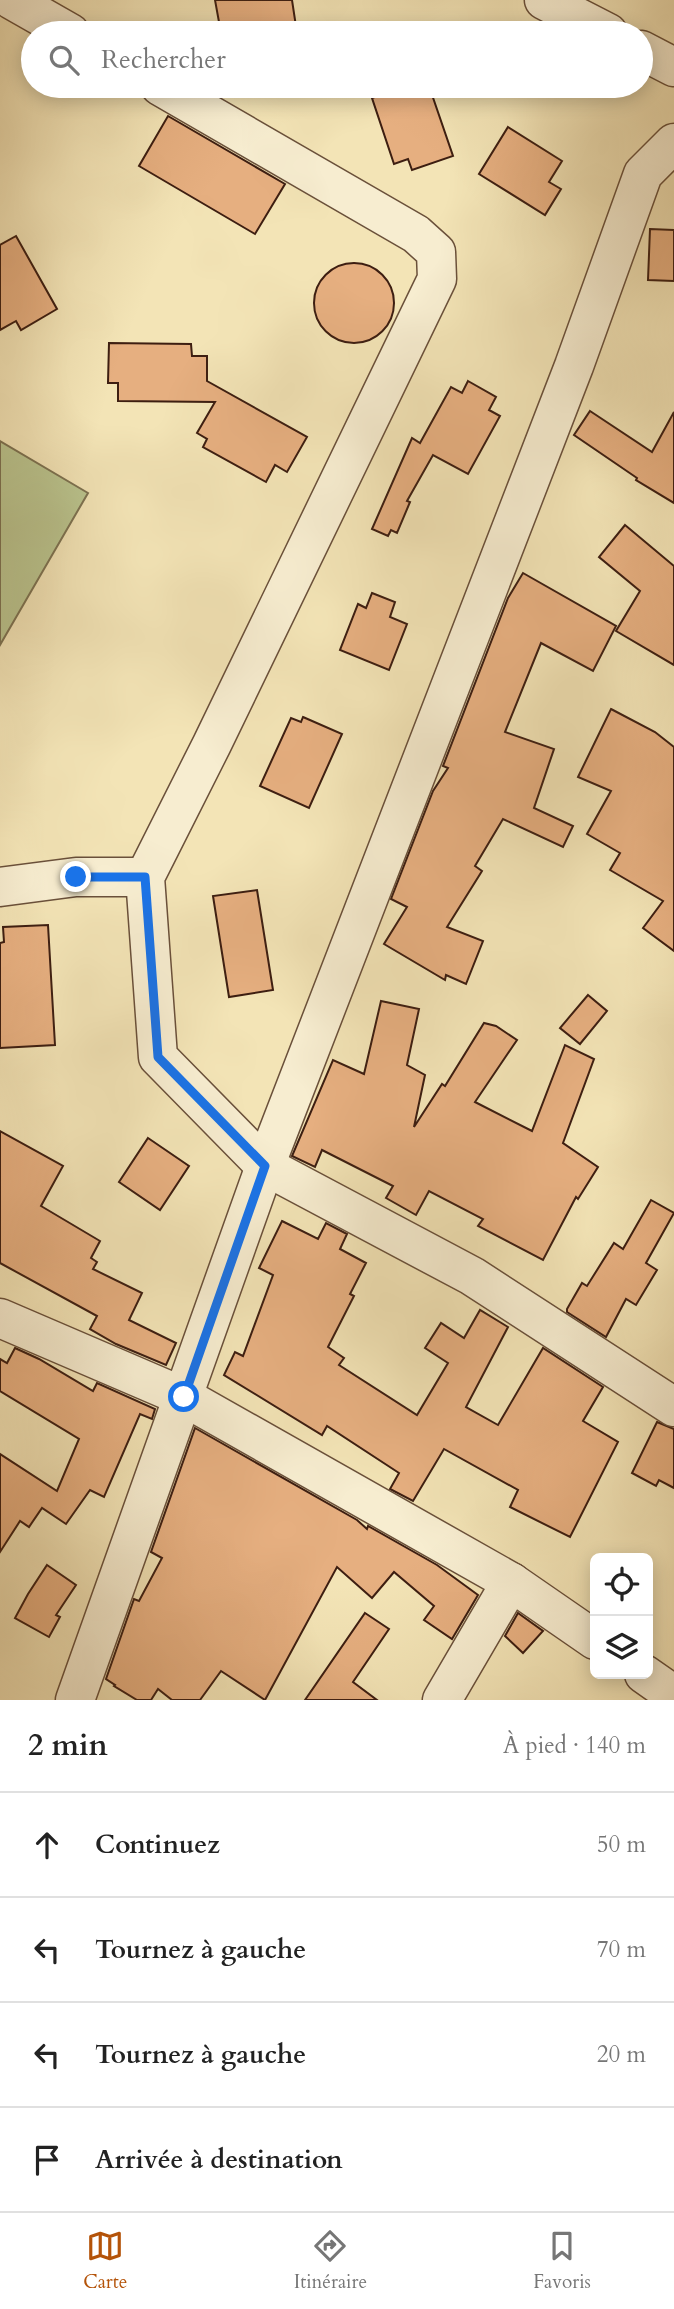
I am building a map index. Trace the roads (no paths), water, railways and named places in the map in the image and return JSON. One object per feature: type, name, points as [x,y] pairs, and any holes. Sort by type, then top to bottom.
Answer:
[{"type":"street","points":[[12,0],[49,21]]},
{"type":"street","points":[[544,0],[585,21]]},
{"type":"street","points":[[653,57],[674,68]]},
{"type":"street","points":[[181,98],[416,234],[436,252],[437,279],[145,877],[158,1057],[265,1166],[472,1276],[674,1407]]},
{"type":"street","points":[[75,1700],[265,1166],[574,366],[643,174],[674,143]]},
{"type":"street","points":[[0,887],[76,877],[145,877]]},
{"type":"street","points":[[0,1318],[184,1397],[511,1583],[590,1637]]},
{"type":"street","points":[[442,1700],[511,1583]]},
{"type":"street","points":[[651,1679],[674,1695]]}]
